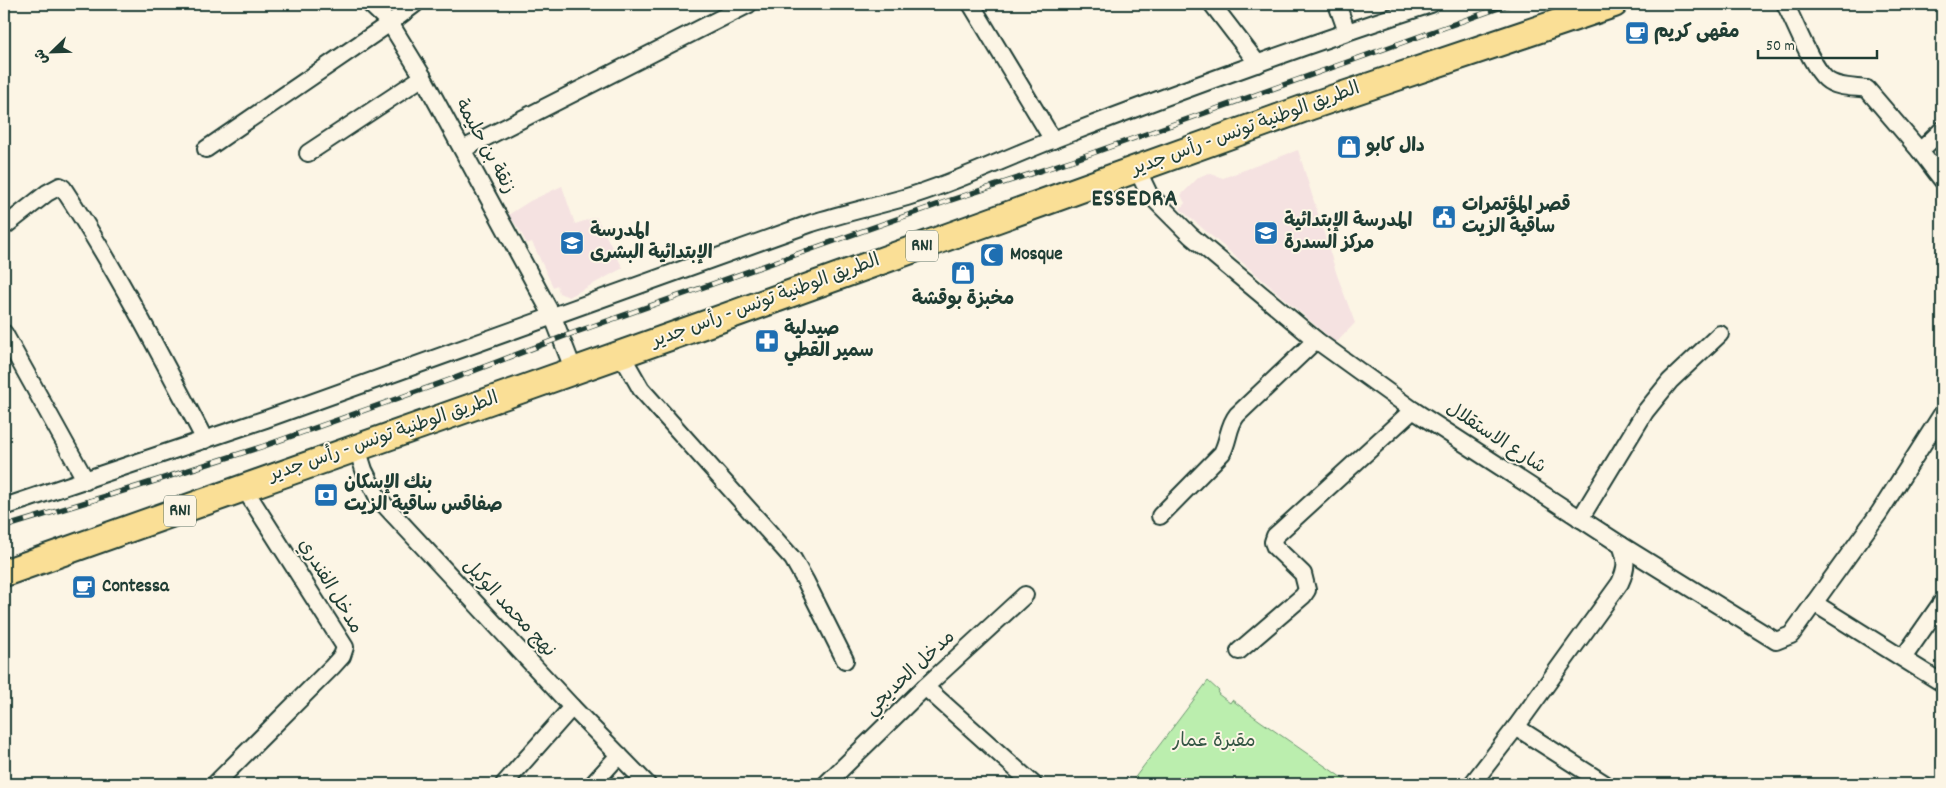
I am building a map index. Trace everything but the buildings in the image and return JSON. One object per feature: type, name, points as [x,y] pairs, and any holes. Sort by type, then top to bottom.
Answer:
[{"type":"main road","name":"الطريق الوطنية تونس - رأس جدير","points":[[4,573],[1320,103],[1614,4]]},
{"type":"street","name":"زنقة بن حليمة","points":[[370,4],[390,23],[423,77],[553,317],[574,371]]},
{"type":"street","points":[[206,149],[415,4]]},
{"type":"street","points":[[463,149],[749,4]]},
{"type":"street","points":[[971,4],[1052,140]]},
{"type":"street","points":[[1212,4],[1258,64]]},
{"type":"street","points":[[1337,4],[1347,32]]},
{"type":"street","points":[[4,507],[204,440],[812,223],[849,211],[907,197],[994,166],[1052,140],[1258,64],[1432,4]]},
{"type":"street","points":[[1785,4],[1815,65],[1826,79],[1834,84],[1867,89],[1942,180]]},
{"type":"street","points":[[308,153],[423,77]]},
{"type":"street","points":[[1920,151],[1942,130]]},
{"type":"street","name":"شارع الاستقلال","points":[[1137,169],[1149,194],[1191,236],[1316,340],[1413,410],[1580,519],[1776,641],[1791,635],[1814,604]]},
{"type":"street","points":[[5,226],[47,193],[60,186],[63,188],[126,291],[204,440]]},
{"type":"street","points":[[4,333],[86,481]]},
{"type":"street","points":[[1580,519],[1646,412],[1670,381],[1720,334]]},
{"type":"street","points":[[1160,516],[1222,453],[1228,443],[1231,423],[1237,415],[1316,340]]},
{"type":"street","points":[[621,354],[641,389],[793,559],[845,660]]},
{"type":"street","points":[[1239,651],[1303,596],[1307,590],[1303,574],[1275,547],[1273,542],[1275,536],[1413,410]]},
{"type":"street","points":[[1942,414],[1879,513],[1814,604],[1942,683]]},
{"type":"street","name":"نهج محمد الوكيل","points":[[357,448],[364,470],[378,498],[572,707],[647,784]]},
{"type":"street","name":"مدخل الفندري","points":[[215,784],[332,667],[342,656],[345,646],[244,488]]},
{"type":"street","points":[[1472,784],[1516,727],[1620,583],[1627,569],[1626,556],[1621,545]]},
{"type":"street","name":"مدخل الحديجي","points":[[826,784],[925,687],[1026,595]]},
{"type":"street","points":[[1902,658],[1942,602]]},
{"type":"street","points":[[925,687],[1033,784]]},
{"type":"street","points":[[504,784],[572,707]]},
{"type":"street","points":[[1516,727],[1605,784]]},
{"type":"street","points":[[593,784],[619,755]]},
{"type":"shaded area","name":"المدرسة الإبتدائية مركز السدرة","points":[[1298,150],[1337,275],[1355,323],[1336,343],[1180,209],[1185,203],[1181,195],[1199,177],[1208,173],[1223,178]]},
{"type":"shaded area","name":"المدرسة الإبتدائية البشرى","points":[[562,186],[575,224],[596,217],[623,268],[569,297],[559,293],[557,285],[553,287],[532,242],[527,244],[519,229],[508,215],[530,201]]},
{"type":"green space","name":"مقبرة عمار","points":[[1208,681],[1219,691],[1218,694],[1230,703],[1232,700],[1348,782],[1347,784],[1130,784]]},
{"type":"railway","points":[[4,527],[264,446],[455,378],[562,337],[945,202],[1073,160],[1510,4]]},
{"type":"place","name":"مقهى كريم","points":[[1637,33]]},
{"type":"place","name":"دال كابو","points":[[1349,147]]},
{"type":"place","name":"قصر المؤتمرات ساقية الزيت","points":[[1444,217]]},
{"type":"place","name":"المدرسة الإبتدائية مركز السدرة","points":[[1266,233]]},
{"type":"place","name":"المدرسة الإبتدائية البشرى","points":[[572,243]]},
{"type":"place","name":"Mosque","points":[[992,255]]},
{"type":"place","name":"مخبزة بوقشة","points":[[963,273]]},
{"type":"place","name":"صيدلية سمير القطي","points":[[767,341]]},
{"type":"place","name":"بنك الإسكان صفاقس ساقية الزيت","points":[[326,495]]},
{"type":"place","name":"Contessa","points":[[84,587]]},
{"type":"district","name":"ESSEDRA","points":[[1135,200]]}]
